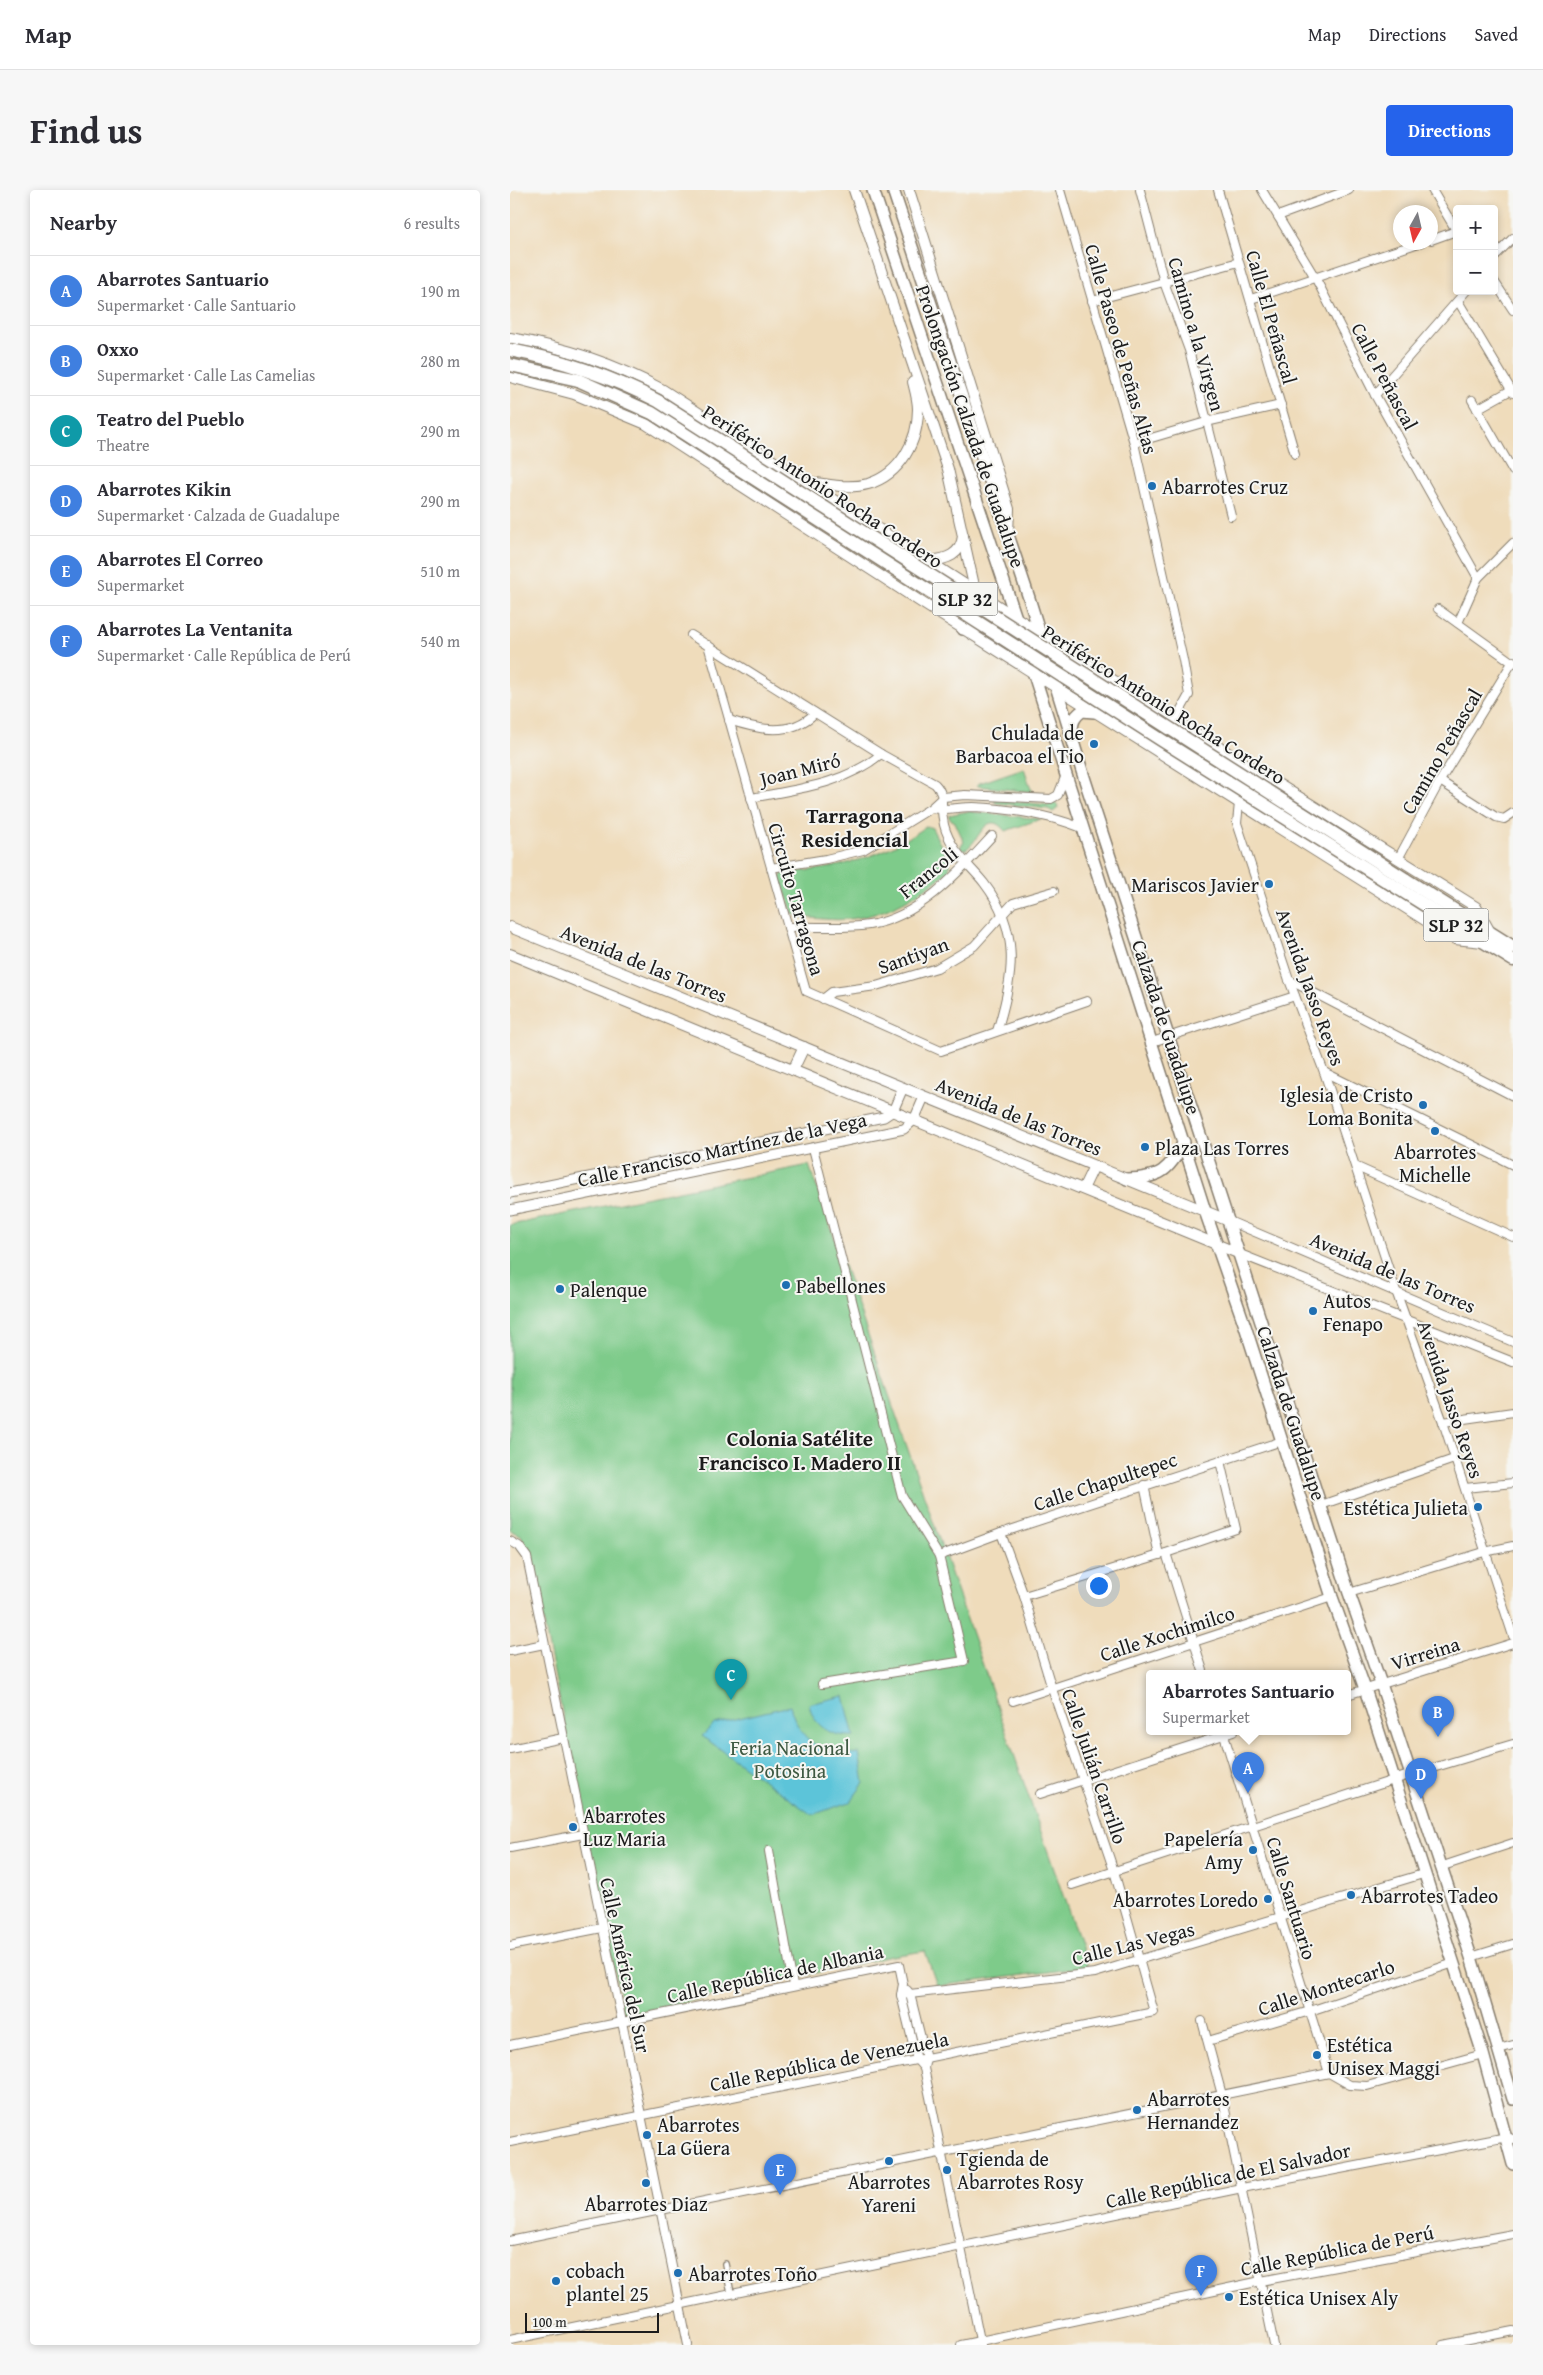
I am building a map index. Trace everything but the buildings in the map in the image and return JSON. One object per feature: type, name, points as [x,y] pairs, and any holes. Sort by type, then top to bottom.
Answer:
[{"type":"highway","name":"Periférico Antonio Rocha Cordero","points":[[510,350],[582,367],[623,383],[658,402],[1402,884]]},
{"type":"highway","name":"Periférico Antonio Rocha Cordero","points":[[510,365],[578,380],[652,413],[1163,741],[1402,884]]},
{"type":"highway","name":"SLP 32","points":[[1402,884],[1488,938],[1513,960]]},
{"type":"highway","name":"SLP 32","points":[[1488,938],[1512,945]]},
{"type":"main road","points":[[854,190],[948,469],[976,590]]},
{"type":"main road","name":"Prolongación Calzada de Guadalupe","points":[[873,190],[1034,674]]},
{"type":"main road","name":"Prolongación Calzada de Guadalupe","points":[[893,190],[1029,598],[1056,687]]},
{"type":"main road","name":"Prolongación Calzada de Guadalupe","points":[[909,190],[1009,509],[1007,535]]},
{"type":"main road","points":[[510,338],[585,356],[628,372],[663,390],[1039,630],[1176,720],[1476,907],[1488,938],[1455,939],[963,629],[646,424],[574,394],[510,378]]},
{"type":"main road","points":[[804,481],[831,485],[867,484],[880,479],[894,470],[906,454],[916,434],[918,407],[906,346]]},
{"type":"main road","points":[[930,561],[945,559],[954,554],[962,543],[963,532]]},
{"type":"main road","points":[[924,604],[942,606],[953,601],[958,590],[958,584],[949,573]]},
{"type":"main road","points":[[963,629],[987,627],[1015,615],[1029,598]]},
{"type":"main road","points":[[1034,674],[1049,664],[1078,656]]},
{"type":"main road","name":"Calzada de Guadalupe","points":[[1034,674],[1205,1211],[1245,1326],[1332,1597],[1365,1690],[1454,1963],[1510,2138],[1513,2164]]},
{"type":"main road","points":[[1094,712],[1086,702],[1085,696],[1088,685],[1092,680],[1103,676],[1117,681]]},
{"type":"main road","name":"Calzada de Guadalupe","points":[[1056,687],[1230,1221],[1260,1321],[1349,1593],[1381,1684],[1409,1775],[1471,1957],[1513,2099]]},
{"type":"main road","points":[[1072,737],[1072,724],[1076,715],[1082,711],[1094,712]]},
{"type":"main road","name":"Avenida de las Torres","points":[[510,927],[1230,1221]]},
{"type":"main road","name":"Avenida de las Torres","points":[[510,954],[1240,1254]]},
{"type":"main road","points":[[793,1070],[804,1047]]},
{"type":"main road","points":[[1127,1179],[1149,1178],[1173,1163],[1184,1142]]},
{"type":"main road","points":[[1083,1189],[1094,1166]]},
{"type":"main road","points":[[1245,1326],[1260,1321]]},
{"type":"street","name":"Calle Paseo de Peñas Altas","points":[[1060,190],[1134,443],[1189,695],[1176,720]]},
{"type":"street","name":"Camino a la Virgen","points":[[1140,190],[1164,282],[1189,350],[1231,516]]},
{"type":"street","name":"Calle El Peñascal","points":[[1218,190],[1295,454]]},
{"type":"street","name":"Calle Peñascal","points":[[1262,190],[1316,279],[1376,395],[1478,578]]},
{"type":"street","points":[[1278,216],[1349,190]]},
{"type":"street","points":[[1432,190],[1453,226]]},
{"type":"street","points":[[1438,237],[1453,232]]},
{"type":"street","points":[[1498,253],[1513,238]]},
{"type":"street","points":[[1251,298],[1316,279],[1399,250]]},
{"type":"street","points":[[1092,301],[1240,262]]},
{"type":"street","points":[[1498,287],[1513,310]]},
{"type":"street","points":[[1376,395],[1463,295]]},
{"type":"street","points":[[1458,301],[1512,392],[1477,408]]},
{"type":"street","points":[[1472,400],[1513,471]]},
{"type":"street","points":[[1134,443],[1206,422],[1280,405]]},
{"type":"street","points":[[1458,623],[1478,578],[1513,542]]},
{"type":"street","points":[[1438,609],[1513,662]]},
{"type":"street","points":[[691,635],[881,754],[940,788],[945,827],[953,845],[992,894],[1008,928],[1012,961],[1004,1010],[997,1031]]},
{"type":"street","name":"Circuito Tarragona","points":[[708,645],[806,991],[941,1051],[1087,1002]]},
{"type":"street","name":"Camino Peñascal","points":[[1398,859],[1440,781],[1513,662]]},
{"type":"street","points":[[729,720],[748,726],[778,730],[792,728],[805,722],[815,712]]},
{"type":"street","name":"Joan Miró","points":[[751,798],[828,782],[858,771],[881,754]]},
{"type":"street","points":[[771,868],[826,859],[863,850],[931,808],[942,797],[958,795],[1050,799],[1058,795],[1066,773]]},
{"type":"street","points":[[1440,781],[1496,817],[1504,820],[1513,813]]},
{"type":"street","points":[[958,795],[959,808]]},
{"type":"street","points":[[989,796],[989,809]]},
{"type":"street","name":"Avenida Jasso Reyes","points":[[1239,803],[1237,822],[1289,980],[1357,1167],[1397,1294],[1443,1422],[1513,1636]]},
{"type":"street","points":[[931,808],[942,810],[959,808],[989,809],[1053,817],[1084,830]]},
{"type":"street","name":"Francoli","points":[[788,927],[853,927],[871,925],[893,918],[913,908],[931,895],[967,863],[992,836]]},
{"type":"street","name":"Santiyan","points":[[823,999],[832,992],[876,986],[937,968],[974,946],[1002,913],[1014,903],[1054,891]]},
{"type":"street","points":[[1289,980],[1513,1096]]},
{"type":"street","points":[[1152,1042],[1295,996]]},
{"type":"street","points":[[1324,1072],[1513,1165]]},
{"type":"street","name":"Calle Francisco Martínez de la Vega","points":[[510,1193],[884,1118],[892,1111],[903,1088]]},
{"type":"street","points":[[914,1120],[924,1097]]},
{"type":"street","name":"Calle Francisco Martínez de la Vega","points":[[510,1210],[904,1129],[914,1120]]},
{"type":"street","points":[[810,1133],[902,1496],[939,1556],[964,1661],[822,1684]]},
{"type":"street","points":[[1357,1167],[1513,1237]]},
{"type":"street","name":"Avenida de las Torres","points":[[1230,1221],[1513,1342]]},
{"type":"street","name":"Avenida de las Torres","points":[[1240,1254],[1406,1318],[1513,1362]]},
{"type":"street","points":[[1443,1422],[1513,1412]]},
{"type":"street","name":"Calle Chapultepec","points":[[939,1556],[1144,1485],[1282,1441]]},
{"type":"street","points":[[1321,1505],[1454,1459]]},
{"type":"street","points":[[1024,1596],[1163,1554],[1236,1528],[1220,1461]]},
{"type":"street","points":[[1465,1488],[1513,1483]]},
{"type":"street","points":[[1144,1485],[1163,1554],[1203,1670]]},
{"type":"street","name":"Calle Julián Carrillo","points":[[1001,1533],[1024,1596],[1082,1781],[1114,1871],[1154,2012]]},
{"type":"street","name":"Calle América del Sur","points":[[510,1541],[519,1546],[526,1556],[688,2345]]},
{"type":"street","points":[[1349,1593],[1484,1552],[1513,1546]]},
{"type":"street","name":"Calle Xochimilco","points":[[1013,1701],[1332,1597]]},
{"type":"street","name":"Virreina","points":[[1351,1694],[1513,1643]]},
{"type":"street","points":[[510,1651],[544,1644]]},
{"type":"street","points":[[1040,1794],[1217,1735]]},
{"type":"street","name":"Calle Santuario","points":[[1224,1735],[1328,2074]]},
{"type":"street","points":[[510,1749],[563,1738]]},
{"type":"street","points":[[1072,1885],[1409,1775],[1513,1744]]},
{"type":"street","points":[[510,1848],[583,1834]]},
{"type":"street","points":[[1440,1867],[1513,1843]]},
{"type":"street","points":[[769,1851],[793,1985]]},
{"type":"street","name":"Calle Las Vegas","points":[[901,1996],[1095,1973],[1424,1874]]},
{"type":"street","points":[[510,1946],[602,1928]]},
{"type":"street","points":[[1471,1957],[1513,1944]]},
{"type":"street","name":"Calle Montecarlo","points":[[1208,2040],[1310,2011],[1454,1963]]},
{"type":"street","name":"Calle República de Albania","points":[[510,2044],[899,1965],[903,1984]]},
{"type":"street","points":[[903,1984],[910,1994],[926,2058],[924,2068],[981,2343]]},
{"type":"street","points":[[903,1984],[901,1996],[917,2060],[924,2068]]},
{"type":"street","name":"Calle República de Venezuela","points":[[510,2142],[1154,2012]]},
{"type":"street","points":[[1202,2021],[1222,2095],[1274,2345]]},
{"type":"street","points":[[1499,2049],[1513,2045]]},
{"type":"street","points":[[510,2241],[941,2151],[1328,2074],[1350,2084],[1367,2086],[1482,2054]]},
{"type":"street","name":"Calle República de El Salvador","points":[[510,2340],[679,2303],[961,2247],[1242,2188],[1510,2138]]},
{"type":"street","name":"Calle República de Perú","points":[[961,2345],[981,2343],[1261,2281],[1513,2234]]},
{"type":"street","points":[[725,2264],[731,2293]]},
{"type":"street","points":[[1443,2345],[1513,2331]]},
{"type":"green space","points":[[1024,768],[1032,792],[978,786],[977,784]]},
{"type":"green space","points":[[995,799],[1048,805],[1052,802],[1057,804],[1058,808],[1053,812],[1048,809],[995,803]]},
{"type":"green space","points":[[969,811],[1041,819],[1005,831],[998,824],[992,823],[986,826],[968,848],[962,850],[960,847],[964,842],[955,822],[949,818],[949,815]]},
{"type":"green space","points":[[927,826],[932,828],[950,863],[949,871],[927,888],[890,908],[864,917],[831,920],[800,917],[793,914],[780,878],[784,871],[822,869],[859,860],[895,845]]},
{"type":"green space","name":"Feria Nacional Potosina","points":[[809,1165],[1088,1967],[937,1986],[925,1951],[892,1956],[624,2016],[530,1555],[521,1535],[510,1530],[510,1225]]},
{"type":"water","points":[[844,1696],[854,1736],[838,1735],[825,1729],[815,1719],[809,1704]]},
{"type":"water","points":[[790,1706],[794,1719],[800,1729],[815,1744],[834,1752],[846,1754],[859,1753],[864,1783],[850,1802],[812,1815],[702,1736],[714,1724]]},
{"type":"place","name":"Abarrotes Cruz","points":[[1152,486]]},
{"type":"place","name":"Chulada de Barbacoa el Tio","points":[[1094,744]]},
{"type":"place","name":"Mariscos Javier","points":[[1269,884]]},
{"type":"place","name":"Iglesia de Cristo Loma Bonita","points":[[1423,1105]]},
{"type":"place","name":"Abarrotes Michelle","points":[[1435,1131]]},
{"type":"place","name":"Plaza Las Torres","points":[[1145,1147]]},
{"type":"place","name":"Pabellones","points":[[786,1285]]},
{"type":"place","name":"Palenque","points":[[560,1289]]},
{"type":"place","name":"Autos Fenapo","points":[[1313,1311]]},
{"type":"place","name":"Estética Julieta","points":[[1478,1507]]},
{"type":"place","name":"Teatro del Pueblo","points":[[731,1700]]},
{"type":"place","name":"Oxxo","points":[[1438,1737]]},
{"type":"place","name":"Abarrotes Santuario","points":[[1248,1793]]},
{"type":"place","name":"Abarrotes Kikin","points":[[1421,1799]]},
{"type":"place","name":"Abarrotes Luz Maria","points":[[573,1827]]},
{"type":"place","name":"Papelería Amy","points":[[1253,1850]]},
{"type":"place","name":"Abarrotes Tadeo","points":[[1351,1895]]},
{"type":"place","name":"Abarrotes Loredo","points":[[1268,1899]]},
{"type":"place","name":"Estética Unisex Maggi","points":[[1317,2055]]},
{"type":"place","name":"Abarrotes Hernandez","points":[[1137,2110]]},
{"type":"place","name":"Abarrotes La Güera","points":[[647,2135]]},
{"type":"place","name":"Abarrotes Yareni","points":[[889,2161]]},
{"type":"place","name":"Tgienda de Abarrotes Rosy","points":[[947,2170]]},
{"type":"place","name":"Abarrotes Diaz","points":[[646,2183]]},
{"type":"place","name":"Abarrotes El Correo","points":[[780,2195]]},
{"type":"place","name":"Abarrotes Toño","points":[[678,2273]]},
{"type":"place","name":"cobach plantel 25","points":[[556,2281]]},
{"type":"place","name":"Abarrotes La Ventanita","points":[[1201,2296]]},
{"type":"place","name":"Estética Unisex Aly","points":[[1229,2297]]},
{"type":"district","name":"Tarragona Residencial","points":[[855,827]]},
{"type":"district","name":"Colonia Satélite Francisco I. Madero II","points":[[800,1450]]}]
